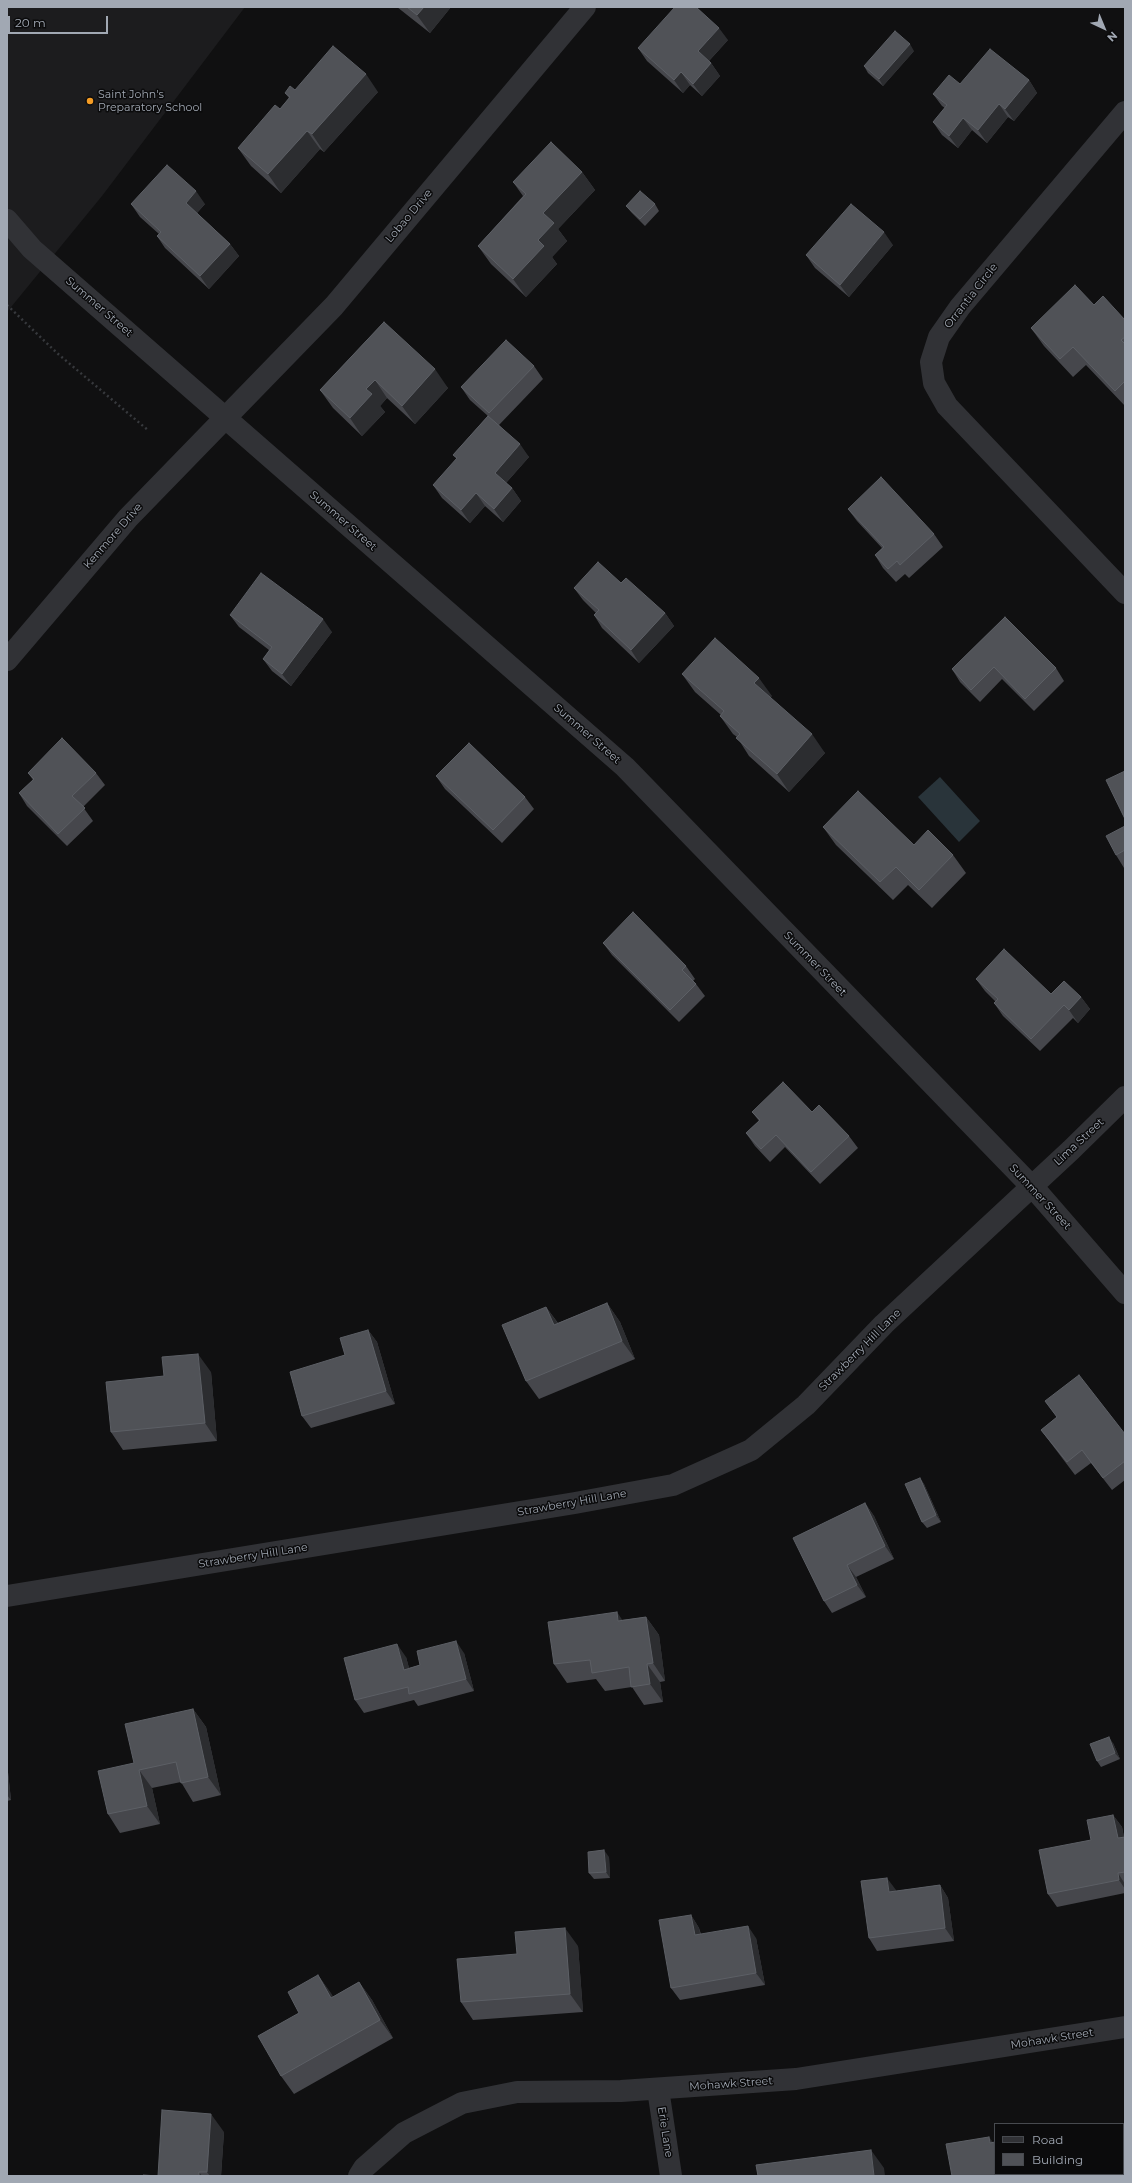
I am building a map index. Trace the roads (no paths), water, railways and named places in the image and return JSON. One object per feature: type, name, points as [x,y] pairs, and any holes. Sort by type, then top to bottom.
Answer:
[{"type":"street","name":"Lobao Drive","points":[[226,418],[334,306],[585,7]]},
{"type":"street","name":"Orrantia Circle","points":[[1125,112],[960,307],[939,337],[931,362],[934,383],[947,406],[1125,593]]},
{"type":"street","name":"Summer Street","points":[[7,220],[32,248],[625,767],[1031,1186],[1125,1293]]},
{"type":"street","name":"Kenmore Drive","points":[[7,660],[128,518],[226,418]]},
{"type":"street","name":"Lima Street","points":[[1031,1186],[1125,1097]]},
{"type":"street","name":"Strawberry Hill Lane","points":[[7,1596],[575,1503],[673,1485],[751,1450],[806,1404],[884,1324],[1031,1186]]},
{"type":"street","name":"Mohawk Street","points":[[358,2176],[364,2168],[404,2133],[462,2103],[517,2092],[658,2089],[796,2079],[1125,2027]]},
{"type":"street","name":"Erie Lane","points":[[658,2089],[671,2176]]},
{"type":"place","name":"Saint John's Preparatory School","points":[[90,101]]}]
